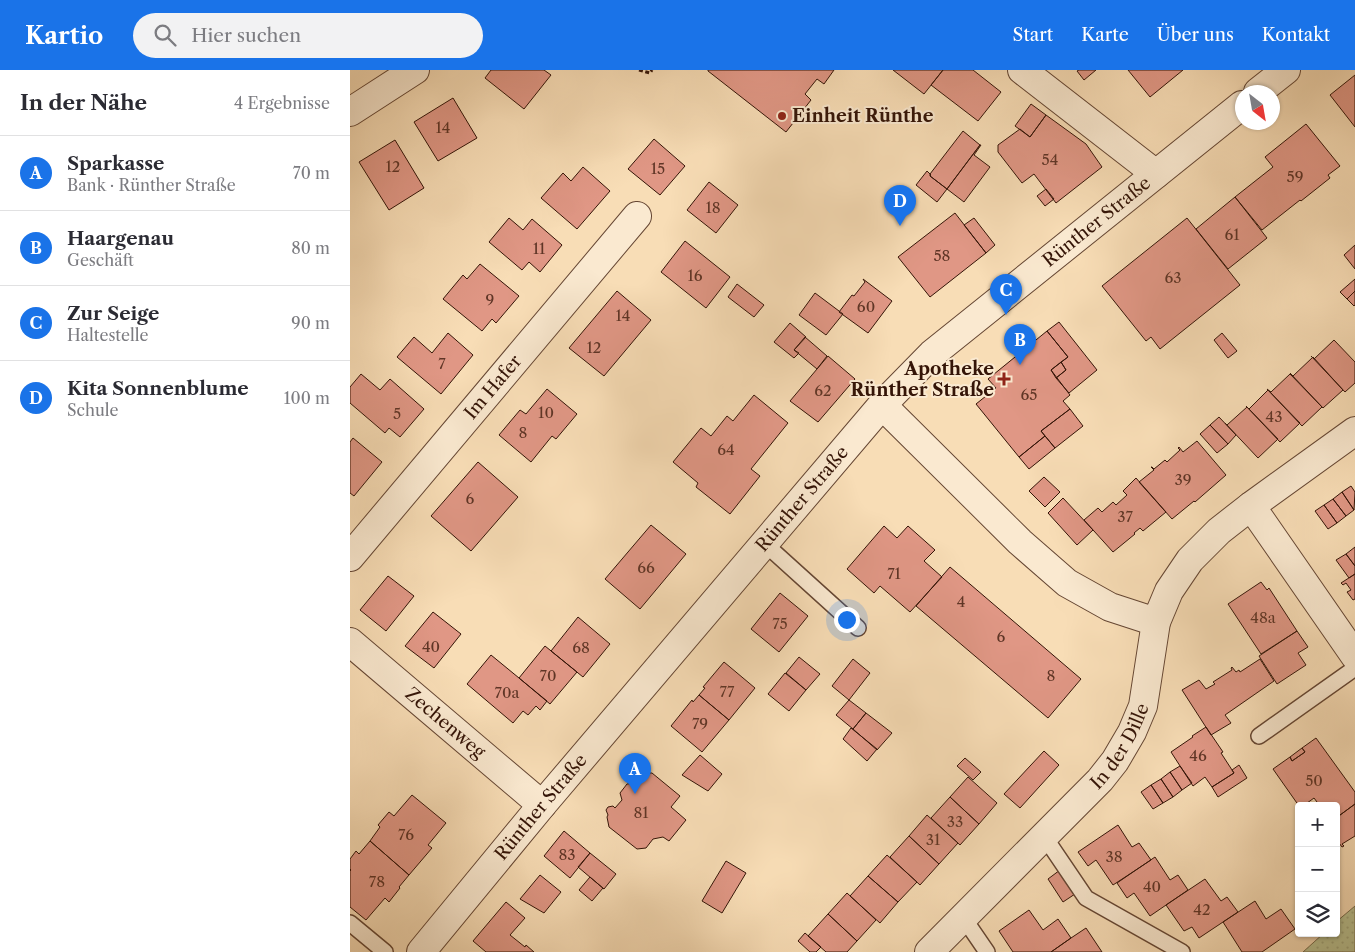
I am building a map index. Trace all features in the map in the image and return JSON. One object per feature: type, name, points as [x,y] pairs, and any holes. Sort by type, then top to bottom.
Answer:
[{"type":"street","points":[[350,112],[415,70]]},
{"type":"street","points":[[1022,70],[1156,174]]},
{"type":"street","points":[[1267,85],[1286,70]]},
{"type":"street","name":"Rünther Straße","points":[[422,952],[542,804],[882,405],[932,354],[1235,111]]},
{"type":"street","name":"Im Hafer","points":[[350,558],[637,216]]},
{"type":"street","points":[[882,405],[1020,542],[1067,583],[1110,607],[1156,622]]},
{"type":"street","name":"In der Dille","points":[[929,952],[1100,780],[1116,761],[1132,732],[1143,706],[1156,622],[1169,591],[1190,560],[1219,532],[1251,506],[1355,432]]},
{"type":"street","points":[[1251,506],[1355,656]]},
{"type":"street","name":"Zechenweg","points":[[350,642],[542,804]]},
{"type":"lane","points":[[764,543],[858,628]]},
{"type":"lane","points":[[1259,736],[1355,668]]},
{"type":"lane","points":[[1044,836],[1086,898],[1182,952]]},
{"type":"lane","points":[[963,917],[987,952]]},
{"type":"lane","points":[[350,924],[385,952]]},
{"type":"path","points":[[639,70],[650,73],[652,70]]},
{"type":"green space","points":[[1355,906],[1355,952],[1303,952],[1320,937],[1340,937],[1340,919]]},
{"type":"building","points":[[491,70],[544,70],[551,75],[524,109],[485,78]]},
{"type":"building","name":"Einheit Rünthe","points":[[708,70],[834,70],[824,84],[817,79],[805,94],[811,100],[786,132]]},
{"type":"building","points":[[893,70],[943,70],[924,94]]},
{"type":"building","points":[[943,70],[973,70],[1001,92],[978,121],[931,85]]},
{"type":"building","points":[[1096,70],[1084,80],[1077,71]]},
{"type":"building","points":[[1128,70],[1183,70],[1150,97]]},
{"type":"building","points":[[1355,75],[1355,127],[1330,95]]},
{"type":"building","points":[[453,98],[477,138],[438,161],[414,122]]},
{"type":"building","points":[[1031,104],[1046,115],[1030,137],[1015,126]]},
{"type":"building","points":[[1046,115],[1086,144],[1102,167],[1056,203],[1034,174],[1022,183],[998,152],[998,145],[1020,129],[1030,137]]},
{"type":"building","points":[[1306,124],[1340,166],[1328,175],[1330,178],[1262,230],[1235,197],[1273,167],[1265,157]]},
{"type":"building","points":[[963,131],[980,145],[947,189],[930,174]]},
{"type":"building","points":[[654,139],[685,166],[660,195],[628,169]]},
{"type":"building","points":[[395,140],[424,188],[389,210],[359,162]]},
{"type":"building","points":[[980,145],[974,155],[990,167],[964,202],[947,189]]},
{"type":"building","points":[[583,167],[610,191],[577,229],[541,198],[563,173],[571,181]]},
{"type":"building","points":[[927,171],[930,176],[947,189],[937,202],[916,185]]},
{"type":"building","points":[[709,182],[738,205],[716,233],[687,210]]},
{"type":"building","points":[[1046,189],[1054,199],[1045,206],[1037,196]]},
{"type":"building","points":[[1235,197],[1267,238],[1228,269],[1196,229]]},
{"type":"building","points":[[955,213],[986,253],[930,297],[898,257]]},
{"type":"building","points":[[509,218],[523,230],[532,219],[562,245],[540,272],[529,262],[522,270],[489,242]]},
{"type":"building","points":[[974,218],[995,245],[986,253],[964,225]]},
{"type":"building","points":[[1187,218],[1240,285],[1160,349],[1151,337],[1146,341],[1102,286]]},
{"type":"building","points":[[685,241],[730,277],[706,308],[661,272]]},
{"type":"building","points":[[1355,245],[1355,269],[1344,255]]},
{"type":"building","points":[[480,264],[519,296],[496,323],[492,319],[482,331],[443,299],[463,275],[467,279]]},
{"type":"building","points":[[863,279],[892,301],[868,333],[839,312],[865,282]]},
{"type":"building","points":[[1355,279],[1355,291],[1347,299],[1340,292]]},
{"type":"building","points":[[737,284],[764,305],[754,317],[728,297]]},
{"type":"building","points":[[617,291],[651,320],[604,376],[569,348]]},
{"type":"building","points":[[1355,291],[1355,305],[1354,306],[1347,299]]},
{"type":"building","points":[[815,293],[843,314],[826,335],[799,315]]},
{"type":"building","points":[[1059,322],[1097,370],[1069,393],[1056,378],[1066,370],[1061,362],[1068,357],[1047,331]]},
{"type":"building","points":[[790,323],[806,337],[794,350],[799,353],[794,358],[774,342]]},
{"type":"building","points":[[1047,331],[1068,357],[1051,370],[1070,395],[1063,401],[1070,409],[1041,431],[1045,436],[1019,457],[976,404],[996,388],[988,379]]},
{"type":"building","points":[[448,333],[473,355],[441,394],[397,357],[414,337],[432,353]]},
{"type":"building","points":[[1222,333],[1237,351],[1228,358],[1214,340]]},
{"type":"building","points":[[805,337],[827,356],[817,369],[794,350]]},
{"type":"building","points":[[1334,340],[1355,362],[1355,383],[1345,392],[1311,356],[1314,359]]},
{"type":"building","points":[[828,356],[855,379],[818,422],[790,401]]},
{"type":"building","points":[[1313,357],[1343,390],[1323,408],[1290,373],[1293,376]]},
{"type":"building","points":[[1061,362],[1066,370],[1056,378],[1051,370]]},
{"type":"building","points":[[361,374],[380,390],[390,379],[424,409],[400,437],[389,428],[385,433],[350,403],[350,387]]},
{"type":"building","points":[[1290,374],[1322,407],[1302,426],[1267,389],[1271,392]]},
{"type":"building","points":[[547,389],[577,414],[556,439],[552,436],[531,462],[499,435],[520,410],[526,414]]},
{"type":"building","points":[[1268,390],[1300,423],[1280,442],[1246,406],[1249,409]]},
{"type":"building","points":[[754,395],[788,423],[751,469],[760,476],[730,514],[696,487],[698,483],[673,462],[701,428],[711,436],[727,416],[733,421]]},
{"type":"building","points":[[1247,407],[1278,439],[1258,458],[1225,423],[1227,425]]},
{"type":"building","points":[[1070,409],[1083,426],[1055,448],[1041,431]]},
{"type":"building","points":[[1219,417],[1236,435],[1228,444],[1210,425]]},
{"type":"building","points":[[1210,425],[1228,444],[1217,453],[1200,434]]},
{"type":"building","points":[[1045,436],[1055,448],[1029,469],[1019,457]]},
{"type":"building","points":[[353,438],[382,462],[354,496],[350,493],[350,442]]},
{"type":"building","points":[[1197,441],[1226,475],[1172,519],[1139,482],[1154,470],[1151,467],[1154,469],[1165,460],[1167,462],[1180,450],[1179,447],[1183,452]]},
{"type":"building","points":[[478,462],[518,497],[471,551],[431,516]]},
{"type":"building","points":[[1044,477],[1060,492],[1045,507],[1029,491]]},
{"type":"building","points":[[1136,478],[1166,512],[1143,531],[1140,528],[1113,552],[1084,520],[1098,508],[1102,512],[1113,502],[1116,505],[1127,495],[1123,491]]},
{"type":"building","points":[[1351,486],[1355,492],[1354,510],[1342,492]]},
{"type":"building","points":[[1342,492],[1354,510],[1346,516],[1333,499]]},
{"type":"building","points":[[1063,498],[1093,530],[1077,545],[1048,513]]},
{"type":"building","points":[[1333,499],[1346,516],[1337,523],[1324,505]]},
{"type":"building","points":[[1324,505],[1337,523],[1328,529],[1315,511]]},
{"type":"building","points":[[651,525],[686,554],[640,609],[605,579]]},
{"type":"building","points":[[884,526],[897,538],[908,526],[935,550],[924,561],[942,577],[910,612],[880,586],[874,593],[847,569]]},
{"type":"building","points":[[1355,547],[1355,566],[1346,554]]},
{"type":"building","points":[[1346,554],[1355,566],[1355,574],[1349,578],[1336,560]]},
{"type":"building","points":[[950,567],[1081,679],[1048,718],[916,606]]},
{"type":"building","points":[[1355,574],[1355,599],[1353,600],[1347,592],[1351,590],[1346,583],[1343,585],[1341,583]]},
{"type":"building","points":[[388,576],[414,596],[386,631],[360,610]]},
{"type":"building","points":[[1261,582],[1267,590],[1269,588],[1297,631],[1261,654],[1228,604]]},
{"type":"building","points":[[780,593],[808,616],[779,652],[751,629]]},
{"type":"building","points":[[433,612],[461,634],[434,668],[405,646]]},
{"type":"building","points":[[578,617],[610,644],[583,677],[551,651]]},
{"type":"building","points":[[1297,631],[1308,647],[1298,653],[1306,665],[1277,684],[1259,656]]},
{"type":"building","points":[[545,646],[577,672],[550,704],[519,678]]},
{"type":"building","points":[[491,655],[547,701],[540,710],[536,706],[528,715],[523,711],[513,723],[467,684]]},
{"type":"building","points":[[799,657],[820,674],[806,690],[786,673]]},
{"type":"building","points":[[853,659],[870,673],[849,700],[832,686]]},
{"type":"building","points":[[1260,659],[1274,681],[1225,715],[1231,723],[1211,735],[1182,690],[1199,680],[1206,689],[1215,684],[1213,682],[1232,670],[1232,667],[1236,672],[1239,670],[1240,672]]},
{"type":"building","points":[[724,662],[755,688],[729,720],[699,695],[705,688],[703,687]]},
{"type":"building","points":[[785,673],[806,690],[789,711],[768,694]]},
{"type":"building","points":[[699,695],[729,720],[702,752],[671,726],[692,700],[693,702]]},
{"type":"building","points":[[849,700],[866,713],[853,729],[836,715]]},
{"type":"building","points":[[866,713],[892,733],[877,750],[853,729]]},
{"type":"building","points":[[1206,727],[1223,752],[1221,753],[1234,773],[1212,787],[1205,777],[1193,786],[1171,752]]},
{"type":"building","points":[[851,728],[877,749],[867,761],[843,739]]},
{"type":"building","points":[[1316,738],[1355,792],[1355,804],[1340,815],[1340,802],[1317,802],[1314,798],[1308,802],[1296,802],[1273,769],[1290,757],[1292,761],[1305,752],[1302,748]]},
{"type":"building","points":[[1302,748],[1305,752],[1292,761],[1290,757]]},
{"type":"building","points":[[1044,751],[1059,765],[1020,808],[1004,794]]},
{"type":"building","points":[[700,755],[722,774],[708,791],[682,775]]},
{"type":"building","points":[[965,758],[981,772],[973,780],[957,766]]},
{"type":"building","points":[[1239,765],[1247,778],[1218,797],[1212,787],[1234,773],[1232,770]]},
{"type":"building","points":[[1180,766],[1192,783],[1182,790],[1170,772]]},
{"type":"building","points":[[1170,772],[1182,790],[1173,797],[1161,779]]},
{"type":"building","points":[[642,773],[652,773],[680,796],[671,807],[686,820],[669,841],[663,837],[653,839],[646,848],[637,849],[609,827],[606,810],[608,807],[613,806],[615,808],[622,800],[620,793],[627,784],[634,783]]},
{"type":"building","points":[[968,777],[997,803],[979,824],[950,797]]},
{"type":"building","points":[[1161,779],[1173,797],[1163,803],[1151,785]]},
{"type":"building","points":[[1151,785],[1163,803],[1153,809],[1141,792]]},
{"type":"building","points":[[412,795],[446,823],[428,845],[432,848],[409,875],[370,841],[380,827],[378,825],[389,812],[394,816]]},
{"type":"building","points":[[950,797],[979,824],[960,845],[931,818]]},
{"type":"building","points":[[1355,804],[1355,836],[1342,844],[1344,846],[1342,847],[1340,844],[1340,815]]},
{"type":"building","points":[[927,815],[958,843],[939,864],[909,836]]},
{"type":"building","points":[[1118,825],[1132,847],[1139,843],[1151,860],[1113,885],[1096,860],[1088,866],[1078,852]]},
{"type":"building","points":[[564,831],[590,853],[570,878],[544,856]]},
{"type":"building","points":[[909,836],[939,864],[920,885],[890,857]]},
{"type":"building","points":[[370,841],[409,875],[389,902],[385,898],[366,920],[350,907],[350,859],[356,851],[359,854]]},
{"type":"building","points":[[590,853],[616,874],[604,889],[578,867]]},
{"type":"building","points":[[887,855],[917,882],[898,902],[868,876]]},
{"type":"building","points":[[1155,857],[1170,880],[1178,875],[1188,890],[1150,916],[1134,893],[1127,898],[1117,883]]},
{"type":"building","points":[[726,861],[746,873],[722,913],[702,901]]},
{"type":"building","points":[[1060,870],[1075,894],[1063,902],[1048,879]]},
{"type":"building","points":[[540,875],[561,892],[544,913],[520,899]]},
{"type":"building","points":[[868,876],[898,902],[880,923],[850,896]]},
{"type":"building","points":[[590,877],[603,888],[592,901],[579,890]]},
{"type":"building","points":[[1205,879],[1221,901],[1227,897],[1238,912],[1199,938],[1192,927],[1184,931],[1166,905]]},
{"type":"building","points":[[847,893],[876,920],[857,941],[828,914]]},
{"type":"building","points":[[1255,901],[1266,919],[1281,909],[1295,929],[1262,952],[1242,952],[1223,922]]},
{"type":"building","points":[[506,902],[525,918],[510,935],[534,952],[486,952],[473,941]]},
{"type":"building","points":[[1029,910],[1043,930],[1058,919],[1071,938],[1051,952],[1013,952],[999,931]]},
{"type":"building","points":[[828,914],[857,941],[847,952],[826,952],[808,936]]},
{"type":"building","points":[[1086,928],[1102,952],[1051,952],[1071,938]]},
{"type":"building","points":[[805,933],[821,947],[816,952],[810,952],[798,941]]},
{"type":"place","name":"Einheit Rünthe","points":[[782,116]]},
{"type":"place","name":"Kita Sonnenblume","points":[[900,226]]},
{"type":"place","name":"Zur Seige","points":[[1006,315]]},
{"type":"place","name":"Haargenau","points":[[1020,365]]},
{"type":"place","name":"Apotheke Rünther Straße","points":[[1004,379]]},
{"type":"place","name":"Sparkasse","points":[[635,794]]}]
